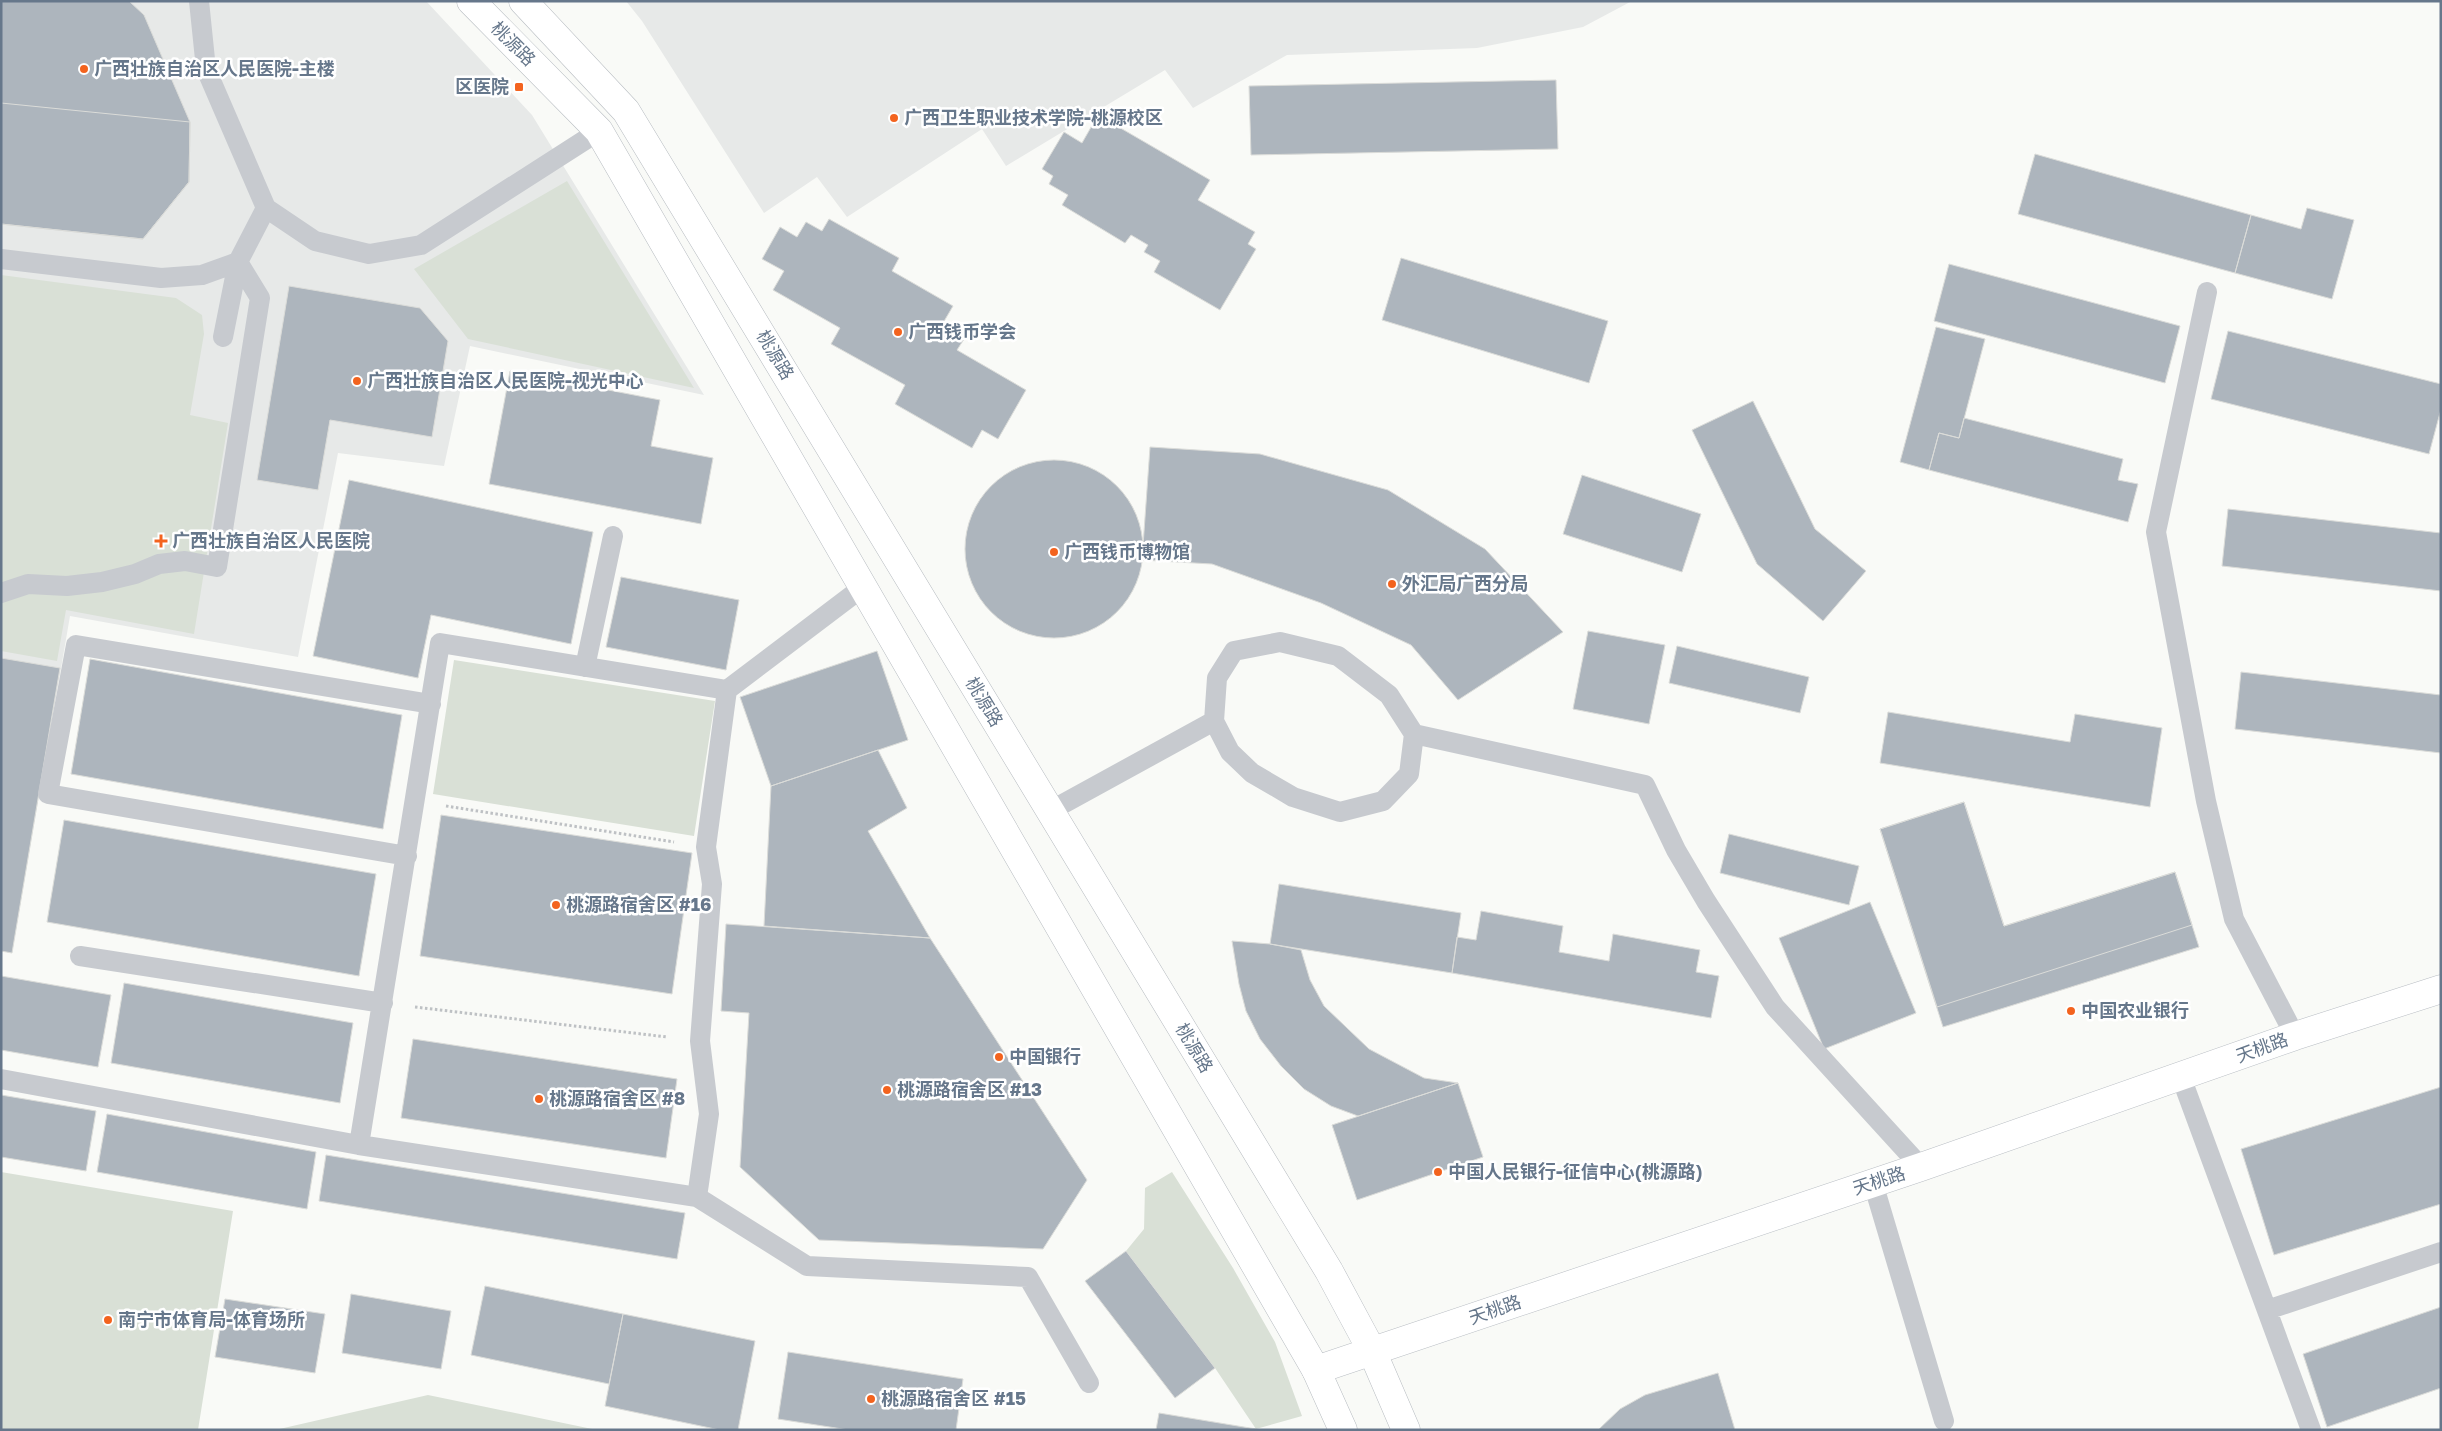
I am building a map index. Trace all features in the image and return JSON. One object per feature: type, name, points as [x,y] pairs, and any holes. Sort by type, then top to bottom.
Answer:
[{"type":"main road","name":"桃源路","points":[[471,1],[599,131],[1316,1370],[1343,1430]]},
{"type":"main road","name":"桃源路","points":[[522,1],[626,111],[1329,1271],[1372,1352],[1406,1430]]},
{"type":"main road","name":"天桃路","points":[[1316,1370],[1920,1167],[2295,1036],[2441,989]]},
{"type":"lane","points":[[199,1],[206,69],[266,208],[315,240],[369,254],[421,245],[599,131]]},
{"type":"lane","points":[[222,336],[238,262],[266,208]]},
{"type":"lane","points":[[1,259],[161,278],[202,275],[238,262]]},
{"type":"lane","points":[[1,593],[28,584],[67,586],[102,582],[135,574],[159,564],[185,561],[217,567],[260,298],[238,262]]},
{"type":"lane","points":[[2207,292],[2156,532],[2206,802],[2234,919],[2295,1036]]},
{"type":"lane","points":[[585,667],[613,536]]},
{"type":"lane","points":[[698,1197],[708,1114],[700,1041],[712,884],[706,846],[727,690],[863,587]]},
{"type":"lane","points":[[1280,642],[1338,656],[1389,695],[1414,734],[1409,774],[1383,801],[1340,812],[1293,797],[1252,773],[1230,752],[1214,721],[1217,678],[1234,651],[1280,642]]},
{"type":"lane","points":[[359,1145],[440,643],[727,690]]},
{"type":"lane","points":[[407,856],[48,794],[76,645],[430,704]]},
{"type":"lane","points":[[1050,811],[1214,721]]},
{"type":"lane","points":[[1414,734],[1645,785],[1676,850],[1700,893],[1774,1008],[1920,1167]]},
{"type":"lane","points":[[80,956],[383,1004]]},
{"type":"lane","points":[[2181,1077],[2311,1430]]},
{"type":"lane","points":[[1,1079],[359,1145],[698,1197],[807,1266],[1028,1277],[1089,1383]]},
{"type":"lane","points":[[1873,1183],[1944,1421]]},
{"type":"lane","points":[[2267,1310],[2441,1252]]},
{"type":"path","points":[[416,801],[706,846]]},
{"type":"path","points":[[383,1004],[700,1041]]},
{"type":"shaded area","name":"广西壮族自治区人民医院","points":[[1,1],[426,1],[532,115],[704,395],[470,346],[444,466],[338,453],[298,657],[70,616],[12,953],[1,951]]},
{"type":"shaded area","name":"广西卫生职业技术学院-桃源校区","points":[[626,1],[1632,1],[1583,27],[1477,48],[1287,55],[1193,108],[1165,70],[1006,166],[982,129],[847,217],[817,177],[764,213],[642,21]]},
{"type":"shaded area","points":[[567,181],[694,388],[468,339],[414,269]]},
{"type":"shaded area","points":[[1,275],[176,298],[202,315],[204,334],[190,415],[228,423],[194,634],[66,610],[57,661],[1,651]]},
{"type":"shaded area","points":[[454,660],[715,701],[694,836],[433,794]]},
{"type":"shaded area","name":"南宁市体育局-体育场所","points":[[1,1172],[233,1211],[198,1430],[1,1430]]},
{"type":"shaded area","points":[[1172,1172],[1233,1268],[1275,1342],[1302,1416],[1256,1429],[1215,1368],[1126,1251],[1144,1229],[1145,1188]]},
{"type":"shaded area","points":[[428,1395],[597,1430],[275,1430]]},
{"type":"building","name":"广西壮族自治区人民医院-主楼","points":[[1,1],[129,1],[144,15],[190,122],[189,182],[143,239],[1,224]]},
{"type":"building","points":[[1556,80],[1558,149],[1251,155],[1249,86]]},
{"type":"building","points":[[1,103],[190,122],[189,182],[143,239],[1,224]]},
{"type":"building","points":[[1098,115],[1210,180],[1198,200],[1255,232],[1248,244],[1256,249],[1220,310],[1154,272],[1160,261],[1144,252],[1148,245],[1131,235],[1125,243],[1062,205],[1068,195],[1049,184],[1053,176],[1042,169],[1064,132],[1082,143]]},
{"type":"building","points":[[2035,154],[2251,215],[2235,273],[2018,214]]},
{"type":"building","points":[[2307,208],[2354,220],[2332,299],[2235,273],[2251,215],[2301,229]]},
{"type":"building","name":"广西钱币学会","points":[[829,219],[899,258],[892,271],[953,306],[943,323],[966,336],[957,350],[1026,390],[998,439],[982,430],[972,448],[895,404],[905,385],[831,344],[840,328],[773,290],[784,271],[762,259],[780,227],[797,237],[806,222],[822,231]]},
{"type":"building","points":[[1401,258],[1608,321],[1589,383],[1382,320]]},
{"type":"building","points":[[1949,264],[2180,326],[2165,383],[1934,321]]},
{"type":"building","name":"广西壮族自治区人民医院-视光中心","points":[[289,286],[420,308],[448,341],[432,437],[330,420],[318,490],[257,480]]},
{"type":"building","points":[[1936,327],[1985,339],[1959,438],[1939,433],[1929,470],[1900,462]]},
{"type":"building","points":[[2228,331],[2441,384],[2441,409],[2429,454],[2211,399]]},
{"type":"building","points":[[510,371],[660,400],[651,446],[713,458],[701,524],[489,484]]},
{"type":"building","points":[[1753,401],[1815,529],[1866,571],[1823,621],[1757,564],[1692,430]]},
{"type":"building","points":[[1964,418],[2123,459],[2118,480],[2138,484],[2128,522],[1929,470],[1939,433],[1959,438]]},
{"type":"building","name":"外汇局广西分局","points":[[1150,447],[1260,454],[1388,490],[1485,549],[1563,632],[1458,700],[1411,645],[1321,603],[1212,564],[1142,560]]},
{"type":"building","name":"广西钱币博物馆","points":[[1045,460],[1063,460],[1088,467],[1103,475],[1117,486],[1128,500],[1136,515],[1143,540],[1143,558],[1136,583],[1128,598],[1117,612],[1103,623],[1080,634],[1063,638],[1045,638],[1028,634],[1012,627],[998,618],[985,605],[969,575],[965,558],[965,540],[969,523],[976,507],[985,493],[998,480],[1028,464]]},
{"type":"building","points":[[1582,475],[1701,514],[1682,572],[1563,534]]},
{"type":"building","points":[[349,480],[593,532],[571,644],[431,615],[418,678],[313,656]]},
{"type":"building","points":[[2228,509],[2441,533],[2441,591],[2222,566]]},
{"type":"building","points":[[621,577],[739,600],[726,670],[606,647]]},
{"type":"building","points":[[1588,631],[1665,645],[1649,724],[1573,709]]},
{"type":"building","points":[[1677,646],[1809,677],[1800,713],[1669,683]]},
{"type":"building","points":[[877,651],[908,740],[771,786],[740,697]]},
{"type":"building","points":[[1,658],[60,668],[12,953],[1,951]]},
{"type":"building","points":[[90,659],[402,715],[383,829],[71,774]]},
{"type":"building","points":[[2241,672],[2441,695],[2441,753],[2235,729]]},
{"type":"building","points":[[1888,712],[2070,742],[2075,714],[2162,728],[2150,807],[1880,763]]},
{"type":"building","points":[[878,750],[907,808],[868,831],[930,938],[764,926],[771,786]]},
{"type":"building","points":[[1964,802],[2004,926],[2175,872],[2199,947],[1943,1027],[1880,829]]},
{"type":"building","points":[[1964,802],[2004,926],[2175,872],[2192,925],[1937,1007],[1880,829]]},
{"type":"building","name":"桃源路宿舍区 #16","points":[[441,815],[692,853],[672,994],[420,956]]},
{"type":"building","points":[[64,820],[376,874],[359,976],[47,922]]},
{"type":"building","points":[[1729,834],[1859,866],[1849,905],[1720,873]]},
{"type":"building","points":[[1279,884],[1461,913],[1452,973],[1270,944]]},
{"type":"building","points":[[1870,902],[1916,1013],[1824,1049],[1779,938]]},
{"type":"building","points":[[1481,911],[1563,926],[1559,952],[1609,961],[1613,934],[1700,950],[1696,972],[1719,976],[1711,1018],[1452,973],[1457,937],[1476,940]]},
{"type":"building","name":"桃源路宿舍区 #13","points":[[726,924],[930,938],[1087,1180],[1043,1249],[819,1240],[740,1167],[749,1013],[721,1011]]},
{"type":"building","points":[[1232,941],[1270,944],[1301,950],[1310,980],[1324,1006],[1369,1049],[1424,1078],[1458,1083],[1358,1116],[1331,1106],[1304,1089],[1281,1066],[1260,1039],[1246,1011],[1239,984]]},
{"type":"building","points":[[1,976],[111,995],[98,1067],[1,1050]]},
{"type":"building","points":[[124,983],[353,1023],[340,1103],[111,1063]]},
{"type":"building","name":"桃源路宿舍区 #8","points":[[413,1039],[677,1079],[666,1158],[401,1118]]},
{"type":"building","points":[[1458,1083],[1483,1157],[1357,1200],[1332,1125]]},
{"type":"building","points":[[2441,1087],[2441,1204],[2274,1255],[2241,1149]]},
{"type":"building","points":[[1,1095],[96,1111],[86,1171],[1,1157]]},
{"type":"building","points":[[107,1114],[316,1152],[307,1209],[97,1172]]},
{"type":"building","points":[[326,1155],[685,1213],[677,1259],[319,1201]]},
{"type":"building","points":[[1126,1251],[1215,1368],[1175,1398],[1085,1281]]},
{"type":"building","points":[[485,1286],[623,1314],[609,1384],[471,1355]]},
{"type":"building","points":[[351,1294],[451,1311],[441,1369],[342,1353]]},
{"type":"building","points":[[225,1299],[325,1314],[315,1373],[215,1357]]},
{"type":"building","points":[[2441,1307],[2441,1388],[2327,1427],[2303,1354]]},
{"type":"building","points":[[623,1314],[755,1341],[738,1430],[720,1430],[605,1406]]},
{"type":"building","name":"桃源路宿舍区 #15","points":[[788,1352],[963,1379],[956,1430],[849,1430],[778,1419]]},
{"type":"building","points":[[1718,1373],[1735,1430],[1598,1430],[1620,1409],[1645,1395]]},
{"type":"building","points":[[1159,1413],[1256,1429],[1256,1430],[1156,1430]]},
{"type":"place","name":"广西壮族自治区人民医院-主楼","points":[[84,69]]},
{"type":"place","name":"区医院","points":[[519,87]]},
{"type":"place","name":"广西卫生职业技术学院-桃源校区","points":[[894,118]]},
{"type":"place","name":"广西钱币学会","points":[[898,332]]},
{"type":"place","name":"广西壮族自治区人民医院-视光中心","points":[[357,381]]},
{"type":"place","name":"广西壮族自治区人民医院","points":[[161,541]]},
{"type":"place","name":"广西钱币博物馆","points":[[1054,552]]},
{"type":"place","name":"外汇局广西分局","points":[[1392,584]]},
{"type":"place","name":"桃源路宿舍区 #16","points":[[556,905]]},
{"type":"place","name":"中国农业银行","points":[[2071,1011]]},
{"type":"place","name":"中国银行","points":[[999,1057]]},
{"type":"place","name":"桃源路宿舍区 #13","points":[[887,1090]]},
{"type":"place","name":"桃源路宿舍区 #8","points":[[539,1099]]},
{"type":"place","name":"中国人民银行-征信中心(桃源路)","points":[[1438,1172]]},
{"type":"place","name":"南宁市体育局-体育场所","points":[[108,1320]]},
{"type":"place","name":"桃源路宿舍区 #15","points":[[871,1399]]}]
